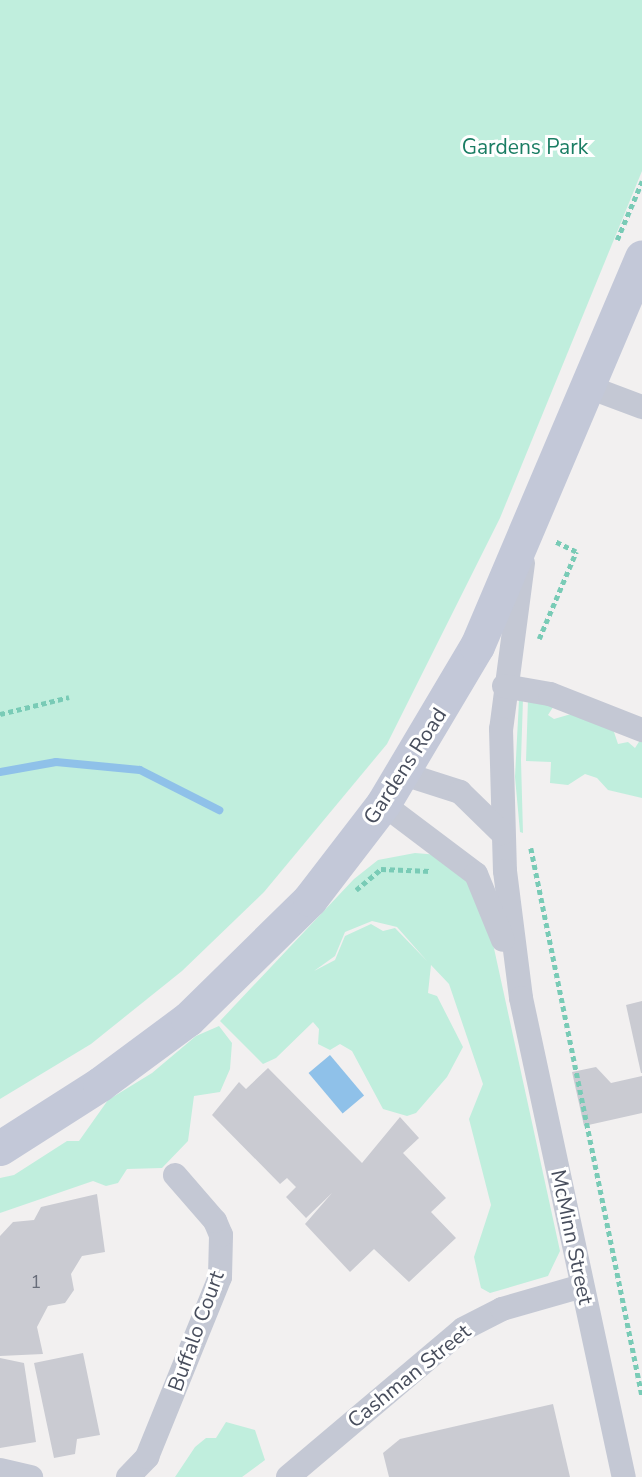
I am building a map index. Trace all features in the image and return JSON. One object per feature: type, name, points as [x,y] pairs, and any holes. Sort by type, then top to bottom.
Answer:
[{"type":"street","name":"Gardens Road","points":[[0,1147],[100,1084],[188,1018],[310,899],[383,804],[404,774],[477,646],[525,541],[586,386],[642,258]]},
{"type":"street","points":[[586,386],[642,407]]},
{"type":"street","points":[[522,998],[502,833],[499,773],[504,686],[525,541]]},
{"type":"street","points":[[504,686],[550,694],[642,730]]},
{"type":"street","points":[[404,774],[460,792],[502,833]]},
{"type":"street","points":[[383,804],[476,874],[522,998]]},
{"type":"street","name":"McMinn Street","points":[[522,998],[624,1477]]},
{"type":"street","name":"Buffalo Court","points":[[136,1471],[214,1293],[222,1261],[215,1221],[175,1175]]},
{"type":"street","name":"Cashman Street","points":[[288,1477],[463,1329],[502,1309],[582,1286]]},
{"type":"street","points":[[0,1470],[30,1477]]},
{"type":"path","points":[[534,650],[576,552]]},
{"type":"path","points":[[0,714],[69,696]]},
{"type":"path","points":[[528,834],[642,1395]]},
{"type":"green space","name":"Gardens Park","points":[[0,0],[642,0],[642,171],[500,518],[387,744],[264,892],[182,971],[91,1044],[0,1099]]},
{"type":"green space","points":[[523,699],[523,833],[520,832],[515,777],[519,700]]},
{"type":"green space","points":[[528,699],[557,701],[548,715],[554,719],[571,714],[612,726],[618,744],[628,742],[635,748],[642,737],[642,798],[608,790],[597,778],[585,774],[568,785],[550,783],[551,762],[526,761]]},
{"type":"green space","points":[[415,853],[439,855],[463,872],[485,907],[560,1251],[548,1276],[490,1293],[481,1288],[474,1257],[491,1205],[469,1119],[483,1084],[449,984],[431,965],[428,993],[437,996],[463,1047],[447,1077],[416,1113],[407,1116],[383,1109],[352,1051],[340,1044],[330,1050],[318,1044],[319,1029],[313,1022],[276,1058],[263,1064],[220,1021],[354,879],[378,860]],"holes":[[[372,921],[397,927],[427,961],[395,928],[383,931],[371,924],[345,936],[335,960],[314,971],[335,956],[345,932]]]},
{"type":"green space","points":[[219,1026],[232,1043],[230,1069],[220,1092],[194,1096],[188,1141],[162,1168],[127,1169],[118,1183],[106,1186],[93,1181],[0,1213],[0,1178],[14,1175],[67,1141],[79,1141],[108,1100],[152,1073],[196,1036]]},
{"type":"green space","points":[[226,1422],[255,1430],[265,1460],[242,1477],[175,1477],[195,1447],[206,1438],[216,1438]]},
{"type":"water","points":[[330,1055],[364,1096],[343,1114],[309,1073]]},
{"type":"building","points":[[642,1001],[642,1073],[641,1073],[626,1005]]},
{"type":"building","points":[[596,1067],[611,1083],[642,1076],[642,1113],[584,1126],[572,1072]]},
{"type":"building","points":[[268,1068],[362,1163],[400,1117],[419,1138],[403,1153],[446,1198],[431,1212],[456,1238],[409,1282],[374,1249],[350,1272],[305,1224],[332,1193],[306,1218],[286,1197],[296,1187],[287,1178],[280,1184],[212,1115],[239,1082],[246,1089]]},
{"type":"building","points":[[97,1194],[105,1252],[82,1256],[71,1274],[74,1290],[65,1303],[48,1306],[37,1327],[43,1354],[0,1356],[0,1236],[13,1222],[34,1220],[41,1207]]},
{"type":"building","points":[[83,1353],[100,1435],[77,1439],[75,1454],[54,1458],[34,1363]]},
{"type":"building","points":[[0,1358],[24,1363],[36,1442],[0,1448]]},
{"type":"building","points":[[553,1404],[570,1477],[389,1477],[383,1453],[400,1439]]},
{"type":"waterway","points":[[0,772],[56,762],[140,770],[219,810]]}]
